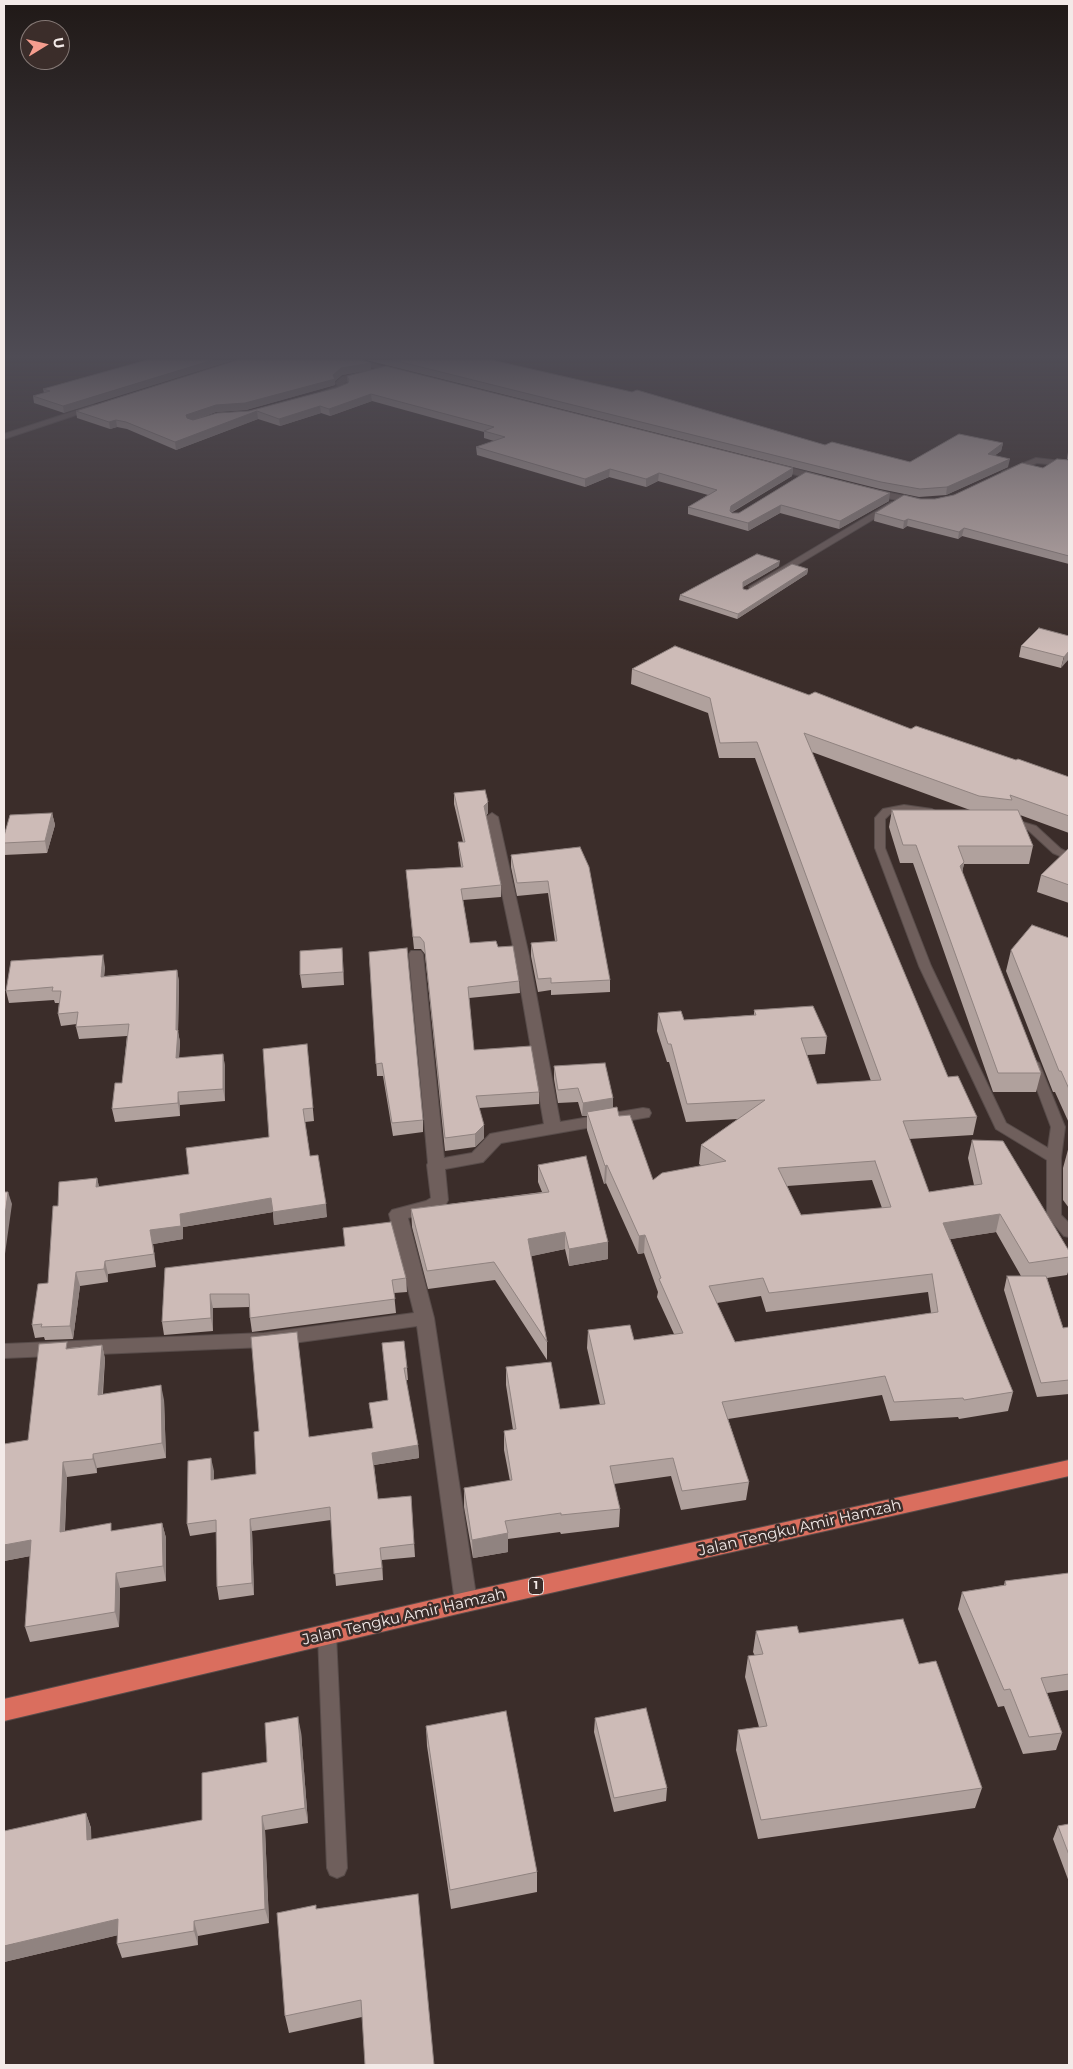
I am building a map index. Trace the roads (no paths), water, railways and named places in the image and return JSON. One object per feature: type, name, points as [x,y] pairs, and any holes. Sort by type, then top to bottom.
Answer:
[{"type":"highway","name":"Jalan Tengku Amir Hamzah","points":[[4,1710],[466,1602],[1069,1468]]},
{"type":"street","points":[[998,476],[1033,460],[1069,464]]},
{"type":"street","points":[[767,464],[833,481]]},
{"type":"street","points":[[790,484],[805,474]]},
{"type":"street","points":[[861,489],[926,502]]},
{"type":"street","points":[[747,591],[903,498]]},
{"type":"street","points":[[492,817],[522,956],[553,1129]]},
{"type":"street","points":[[416,954],[435,1165],[440,1200],[431,1206],[398,1214],[424,1318],[466,1602]]},
{"type":"street","points":[[435,1165],[477,1158],[496,1138],[642,1114]]},
{"type":"street","points":[[4,1351],[264,1340],[424,1318]]},
{"type":"lane","points":[[943,813],[904,808],[887,811],[880,818],[880,848],[925,966],[1001,1126],[1054,1158]]},
{"type":"lane","points":[[992,819],[1014,821],[1032,828],[1057,851],[1069,857]]},
{"type":"lane","points":[[1030,1055],[1058,1127],[1054,1158],[1054,1216],[1069,1232]]},
{"type":"lane","points":[[326,1634],[337,1868]]}]
